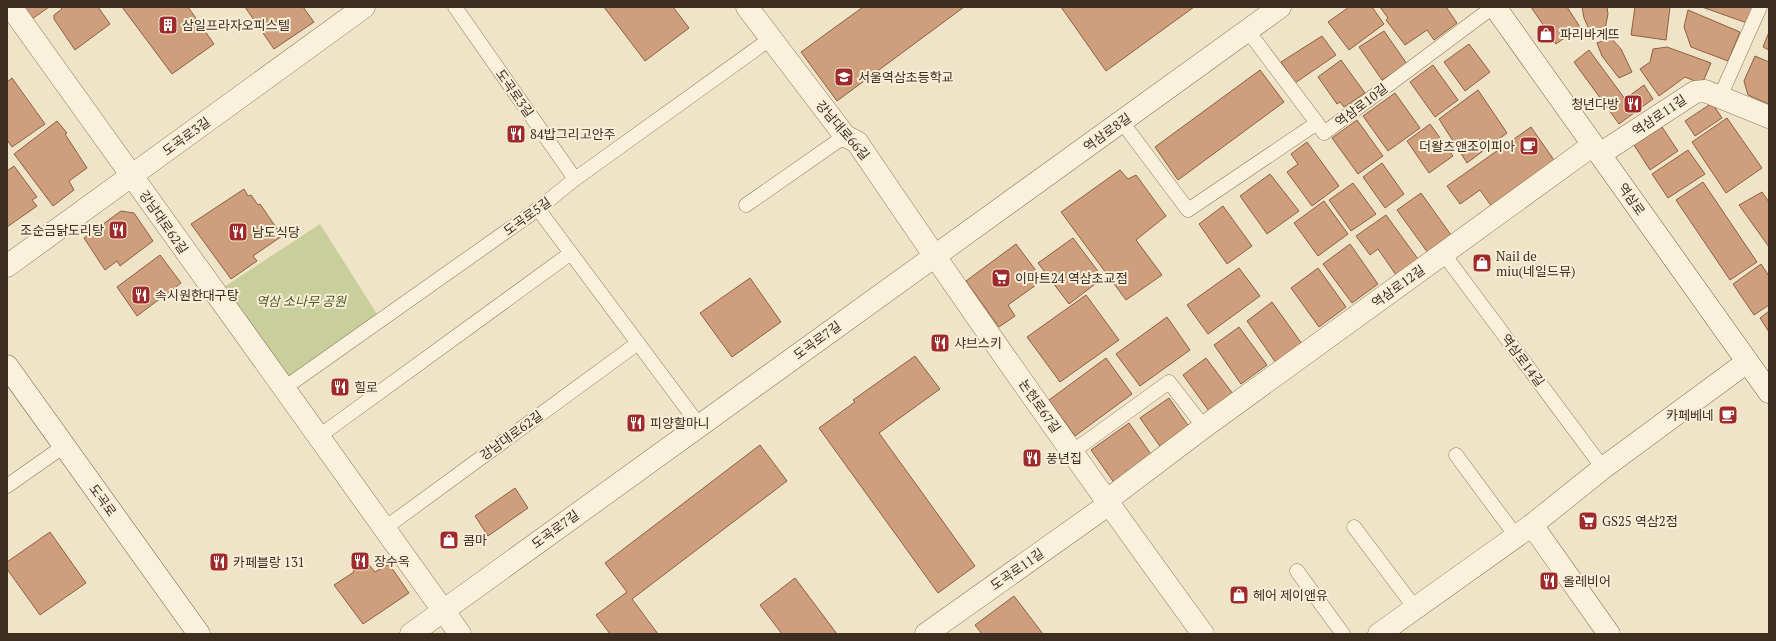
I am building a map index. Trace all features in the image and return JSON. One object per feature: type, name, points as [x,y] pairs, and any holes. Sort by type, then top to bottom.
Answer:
[{"type":"street","name":"강남대로62길","points":[[10,7],[460,634]]},
{"type":"street","name":"도곡로3길","points":[[7,266],[364,7]]},
{"type":"street","name":"강남대로66길","points":[[747,7],[845,136],[857,142],[934,256]]},
{"type":"street","name":"역삼로8길","points":[[934,256],[1280,7]]},
{"type":"street","name":"역삼로","points":[[1494,7],[1769,392]]},
{"type":"street","name":"역삼로11길","points":[[1597,150],[1695,92],[1705,91],[1769,117]]},
{"type":"street","name":"역삼로12길","points":[[1107,502],[1204,427],[1443,253],[1597,150]]},
{"type":"street","name":"도곡로7길","points":[[411,634],[934,256]]},
{"type":"street","name":"논현로67길","points":[[934,256],[1107,502],[1203,634]]},
{"type":"street","points":[[1379,634],[1524,531],[1603,468],[1747,362]]},
{"type":"street","name":"도곡로","points":[[7,366],[199,634]]},
{"type":"street","name":"도곡로11길","points":[[926,634],[1107,502]]},
{"type":"street","points":[[1524,531],[1609,634]]},
{"type":"lane","name":"도곡로3길","points":[[455,7],[574,179]]},
{"type":"lane","name":"역삼로10길","points":[[1122,122],[1188,210],[1317,123],[1324,133],[1494,7]]},
{"type":"lane","points":[[1720,97],[1760,7]]},
{"type":"lane","points":[[1248,31],[1317,123]]},
{"type":"lane","name":"도곡로5길","points":[[283,389],[538,209],[574,179],[770,39]]},
{"type":"lane","points":[[746,204],[845,136]]},
{"type":"lane","points":[[538,209],[699,425]]},
{"type":"lane","points":[[318,437],[570,253]]},
{"type":"lane","name":"역삼로14길","points":[[1443,253],[1603,468]]},
{"type":"lane","name":"강남대로62길","points":[[385,528],[638,342]]},
{"type":"lane","points":[[1072,452],[1169,382],[1204,427]]},
{"type":"lane","points":[[7,486],[64,446]]},
{"type":"lane","points":[[1456,456],[1524,531]]},
{"type":"lane","points":[[1354,527],[1414,608]]},
{"type":"lane","points":[[1297,571],[1343,634]]},
{"type":"green space","name":"역삼 소나무 공원","points":[[320,224],[377,314],[284,380],[221,289]]},
{"type":"building","points":[[24,7],[49,7],[32,19]]},
{"type":"building","points":[[60,7],[98,7],[110,24],[75,50],[54,19],[54,15],[62,9]]},
{"type":"building","name":"삼일프라자오피스텔","points":[[122,7],[188,7],[214,44],[172,74]]},
{"type":"building","points":[[245,7],[303,7],[314,22],[274,49]]},
{"type":"building","points":[[604,7],[673,7],[689,28],[645,61]]},
{"type":"building","name":"서울역삼초등학교","points":[[863,7],[964,7],[837,101],[801,52]]},
{"type":"building","points":[[1061,7],[1194,7],[1106,71]]},
{"type":"building","points":[[1349,7],[1372,7],[1384,24],[1349,50],[1328,22]]},
{"type":"building","points":[[1380,7],[1446,7],[1457,23],[1434,40],[1427,30],[1405,45],[1386,20],[1388,18]]},
{"type":"building","points":[[1531,7],[1567,7],[1580,27],[1556,44]]},
{"type":"building","points":[[1582,7],[1607,7],[1608,14],[1604,34],[1591,34],[1584,18]]},
{"type":"building","points":[[1635,7],[1670,7],[1666,40],[1631,35]]},
{"type":"building","points":[[1702,7],[1753,7],[1747,23]]},
{"type":"building","points":[[1688,10],[1740,32],[1728,61],[1691,47],[1684,27]]},
{"type":"building","points":[[1384,31],[1407,64],[1382,80],[1359,47]]},
{"type":"building","points":[[1769,32],[1769,50],[1763,47]]},
{"type":"building","points":[[1322,36],[1336,55],[1295,83],[1281,62]]},
{"type":"building","points":[[1611,38],[1621,49],[1632,72],[1619,78],[1602,56],[1597,43]]},
{"type":"building","points":[[1469,44],[1490,72],[1465,91],[1444,62]]},
{"type":"building","points":[[1667,47],[1711,63],[1702,84],[1685,77],[1659,96],[1640,69],[1650,62],[1653,49]]},
{"type":"building","points":[[1589,50],[1625,99],[1644,85],[1653,99],[1619,124],[1574,62]]},
{"type":"building","points":[[1755,56],[1769,62],[1769,104],[1748,95],[1744,81]]},
{"type":"building","points":[[1341,60],[1365,93],[1344,107],[1340,102],[1337,104],[1318,77]]},
{"type":"building","points":[[1433,65],[1458,100],[1435,117],[1410,82]]},
{"type":"building","points":[[1260,70],[1284,102],[1178,180],[1155,147]]},
{"type":"building","points":[[12,78],[45,124],[12,147],[7,140],[7,82]]},
{"type":"building","points":[[1478,90],[1507,133],[1467,163],[1439,119]]},
{"type":"building","points":[[1395,93],[1420,128],[1388,151],[1363,116]]},
{"type":"building","points":[[1712,103],[1722,118],[1695,136],[1685,121]]},
{"type":"building","points":[[1727,118],[1762,168],[1726,193],[1692,142]]},
{"type":"building","points":[[1357,120],[1383,156],[1358,174],[1332,138]]},
{"type":"building","points":[[57,121],[67,133],[65,134],[87,168],[69,181],[74,190],[53,206],[14,154]]},
{"type":"building","points":[[1430,124],[1453,156],[1429,173],[1407,141]]},
{"type":"building","points":[[1531,127],[1556,163],[1492,207],[1480,190],[1460,204],[1447,186]]},
{"type":"building","points":[[1662,127],[1678,151],[1650,170],[1634,145]]},
{"type":"building","points":[[1307,142],[1339,186],[1312,206],[1287,172],[1298,164],[1291,154]]},
{"type":"building","points":[[1688,150],[1705,174],[1668,198],[1652,174]]},
{"type":"building","points":[[1382,163],[1404,194],[1385,208],[1363,177]]},
{"type":"building","points":[[14,166],[37,197],[32,200],[37,206],[7,227],[7,171]]},
{"type":"building","points":[[1120,170],[1128,179],[1136,175],[1166,216],[1136,240],[1162,275],[1126,300],[1061,212]]},
{"type":"building","points":[[1270,174],[1299,211],[1267,234],[1240,196]]},
{"type":"building","points":[[1703,182],[1757,262],[1730,280],[1676,200]]},
{"type":"building","points":[[1353,183],[1376,214],[1351,231],[1329,200]]},
{"type":"building","points":[[244,189],[248,196],[251,195],[258,205],[260,204],[282,236],[253,256],[257,261],[231,279],[191,224]]},
{"type":"building","points":[[1762,192],[1769,202],[1769,247],[1739,205]]},
{"type":"building","points":[[1421,193],[1451,235],[1428,253],[1397,210]]},
{"type":"building","points":[[1324,201],[1348,234],[1318,256],[1294,223]]},
{"type":"building","points":[[1223,206],[1252,246],[1227,264],[1199,224]]},
{"type":"building","points":[[121,211],[134,213],[153,241],[120,266],[117,261],[105,270],[84,238]]},
{"type":"building","points":[[1386,215],[1418,259],[1396,275],[1378,249],[1370,255],[1356,236]]},
{"type":"building","points":[[1073,238],[1103,278],[1069,304],[1038,263]]},
{"type":"building","points":[[1016,244],[1043,280],[1008,305],[1015,316],[999,327],[966,281]]},
{"type":"building","points":[[1350,244],[1378,284],[1352,303],[1323,264]]},
{"type":"building","points":[[160,255],[181,283],[137,316],[117,287]]},
{"type":"building","points":[[1761,264],[1769,276],[1769,305],[1754,315],[1733,284]]},
{"type":"building","points":[[1239,268],[1260,296],[1208,334],[1187,305]]},
{"type":"building","points":[[1318,268],[1346,307],[1319,327],[1291,288]]},
{"type":"building","points":[[750,278],[781,322],[732,357],[700,313]]},
{"type":"building","points":[[1086,295],[1119,340],[1060,382],[1027,337]]},
{"type":"building","points":[[1272,302],[1302,344],[1276,363],[1247,321]]},
{"type":"building","points":[[1769,311],[1769,332],[1760,318]]},
{"type":"building","points":[[1167,317],[1190,350],[1140,386],[1116,354]]},
{"type":"building","points":[[1239,327],[1267,365],[1241,384],[1214,345]]},
{"type":"building","points":[[915,356],[940,389],[879,433],[975,566],[938,593],[819,428],[855,402],[853,400]]},
{"type":"building","points":[[1106,358],[1132,394],[1075,436],[1049,400]]},
{"type":"building","points":[[1206,358],[1233,394],[1209,411],[1183,375]]},
{"type":"building","points":[[1169,398],[1190,428],[1162,449],[1140,418]]},
{"type":"building","points":[[1129,423],[1153,457],[1115,484],[1091,450]]},
{"type":"building","points":[[760,445],[787,481],[632,599],[658,634],[610,634],[596,615],[627,592],[605,563]]},
{"type":"building","points":[[515,488],[528,508],[488,536],[475,516]]},
{"type":"building","points":[[50,532],[86,583],[40,615],[7,569],[7,562]]},
{"type":"building","points":[[356,558],[364,559],[375,572],[389,564],[409,593],[363,624],[334,585],[354,572],[352,563]]},
{"type":"building","points":[[795,578],[837,634],[782,634],[760,605]]},
{"type":"building","points":[[1014,596],[1043,634],[982,634],[975,625]]},
{"type":"place","name":"삼일프라자오피스텔","points":[[168,25]]},
{"type":"place","name":"파리바게뜨","points":[[1546,34]]},
{"type":"place","name":"서울역삼초등학교","points":[[844,77]]},
{"type":"place","name":"청년다방","points":[[1633,104]]},
{"type":"place","name":"84밥그리고안주","points":[[516,134]]},
{"type":"place","name":"더왈츠앤조이피아","points":[[1529,146]]},
{"type":"place","name":"조순금닭도리탕","points":[[118,230]]},
{"type":"place","name":"남도식당","points":[[238,232]]},
{"type":"place","name":"Nail de miu(네일드뮤)","points":[[1482,263]]},
{"type":"place","name":"이마트24 역삼초교점","points":[[1001,278]]},
{"type":"place","name":"속시원한대구탕","points":[[141,295]]},
{"type":"place","name":"샤브스키","points":[[940,343]]},
{"type":"place","name":"힐로","points":[[340,387]]},
{"type":"place","name":"카페베네","points":[[1728,415]]},
{"type":"place","name":"피양할마니","points":[[636,423]]},
{"type":"place","name":"풍년집","points":[[1032,458]]},
{"type":"place","name":"GS25 역삼2점","points":[[1588,521]]},
{"type":"place","name":"콤마","points":[[449,540]]},
{"type":"place","name":"장수옥","points":[[360,561]]},
{"type":"place","name":"카페블랑 131","points":[[219,562]]},
{"type":"place","name":"올레비어","points":[[1549,581]]},
{"type":"place","name":"헤어 제이앤유","points":[[1239,595]]}]
